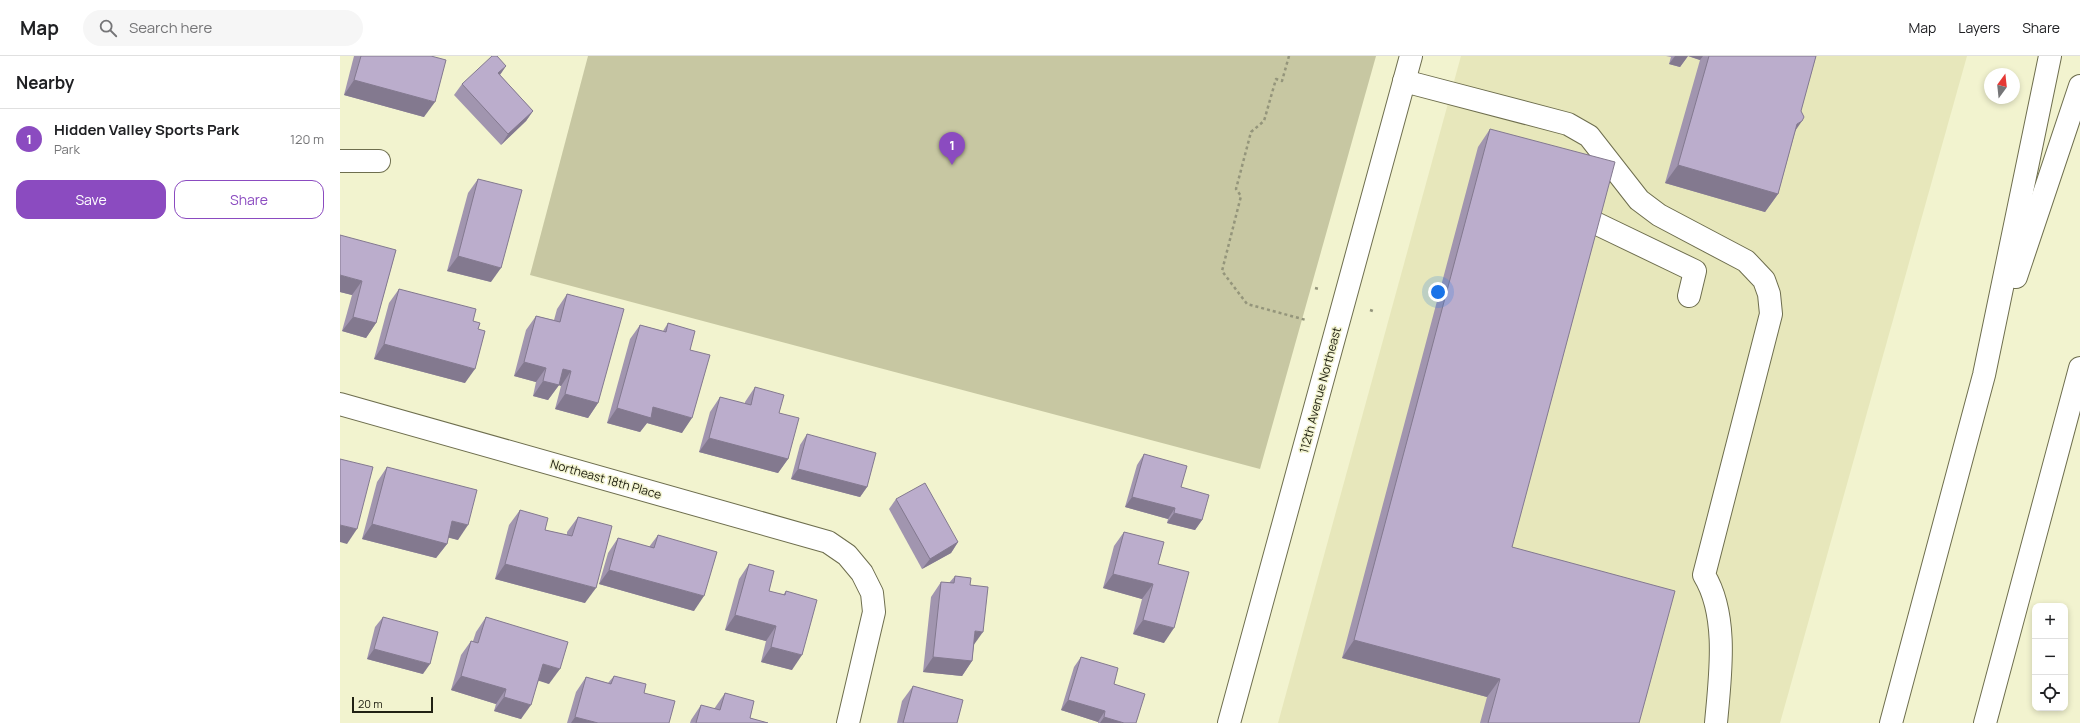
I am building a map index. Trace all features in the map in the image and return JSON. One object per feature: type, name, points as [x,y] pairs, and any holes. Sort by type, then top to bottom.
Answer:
[{"type":"main road","name":"112th Avenue Northeast","points":[[1229,723],[1411,56]]},
{"type":"main road","points":[[1892,723],[1984,375],[2050,56]]},
{"type":"main road","points":[[1404,81],[1568,124],[1589,136],[1639,200],[1659,215],[1746,261],[1764,280],[1769,294],[1772,314],[1704,575],[1712,587],[1718,617],[1721,661],[1716,723]]},
{"type":"main road","points":[[1984,375],[2080,86]]},
{"type":"main road","points":[[340,161],[379,161]]},
{"type":"main road","points":[[1591,221],[1695,271],[1688,296]]},
{"type":"main road","points":[[1985,723],[2080,368]]},
{"type":"main road","name":"Northeast 18th Place","points":[[340,404],[828,542],[847,555],[862,573],[872,593],[874,612],[848,723]]},
{"type":"path","points":[[1289,56],[1282,81],[1276,79],[1264,121],[1251,132],[1236,189],[1241,196],[1222,271],[1247,304],[1306,320]]},
{"type":"path","points":[[1315,288],[1319,289]]},
{"type":"shaded area","points":[[588,56],[1376,56],[1260,469],[530,275]]},
{"type":"shaded area","points":[[1461,56],[1967,56],[1780,723],[1278,723]]},
{"type":"building","points":[[361,56],[431,56],[446,60],[435,102],[354,80]]},
{"type":"building","points":[[492,56],[497,56],[506,66],[498,73],[533,111],[508,134],[462,84]]},
{"type":"building","points":[[1709,56],[1816,56],[1801,111],[1804,117],[1802,121],[1797,124],[1778,194],[1678,165]]},
{"type":"building","points":[[1490,129],[1615,162],[1512,547],[1675,591],[1639,723],[1488,723],[1500,679],[1354,640]]},
{"type":"building","points":[[478,179],[522,190],[501,268],[458,256]]},
{"type":"building","points":[[340,235],[396,250],[376,323],[353,317],[362,281],[340,275]]},
{"type":"building","points":[[399,289],[476,309],[473,321],[480,323],[478,329],[485,331],[475,369],[384,344]]},
{"type":"building","points":[[567,294],[624,309],[598,403],[565,394],[571,371],[563,369],[559,385],[543,381],[546,368],[524,362],[536,316],[560,322]]},
{"type":"building","points":[[668,323],[695,331],[690,350],[710,355],[692,418],[653,407],[651,418],[617,408],[640,325],[666,332]]},
{"type":"building","points":[[755,387],[784,395],[779,413],[799,418],[788,459],[709,438],[720,397],[751,405]]},
{"type":"building","points":[[807,434],[876,453],[867,487],[798,469]]},
{"type":"building","points":[[1144,454],[1187,466],[1181,487],[1209,495],[1202,520],[1174,513],[1175,508],[1132,497]]},
{"type":"building","points":[[340,459],[373,467],[357,529],[340,525]]},
{"type":"building","points":[[387,467],[477,490],[468,525],[452,521],[447,544],[372,524]]},
{"type":"building","points":[[925,483],[958,542],[930,559],[896,499]]},
{"type":"building","points":[[520,510],[548,518],[545,530],[572,536],[578,517],[612,526],[596,588],[505,564]]},
{"type":"building","points":[[1124,532],[1164,542],[1158,564],[1189,572],[1174,628],[1143,620],[1153,584],[1113,574]]},
{"type":"building","points":[[658,535],[717,552],[704,596],[609,570],[618,538],[654,548]]},
{"type":"building","points":[[749,564],[774,571],[769,591],[785,595],[786,591],[817,600],[802,655],[771,647],[776,626],[735,615]]},
{"type":"building","points":[[955,576],[971,578],[970,585],[988,587],[983,632],[975,631],[972,661],[933,657],[941,582],[954,583]]},
{"type":"building","points":[[383,617],[438,632],[430,664],[374,649]]},
{"type":"building","points":[[486,617],[568,642],[560,669],[543,664],[531,705],[504,697],[506,689],[461,676],[471,641],[478,643]]},
{"type":"building","points":[[1081,657],[1118,668],[1114,684],[1145,694],[1136,723],[1124,723],[1104,717],[1105,711],[1068,700]]},
{"type":"building","points":[[614,676],[646,684],[644,693],[675,701],[669,723],[598,723],[575,717],[586,677],[611,684]]},
{"type":"building","points":[[913,686],[963,700],[957,723],[903,723]]},
{"type":"building","points":[[725,693],[754,701],[750,718],[768,723],[696,723],[701,705],[720,710]]},
{"type":"place","name":"Hidden Valley Sports Park","points":[[952,165]]}]
